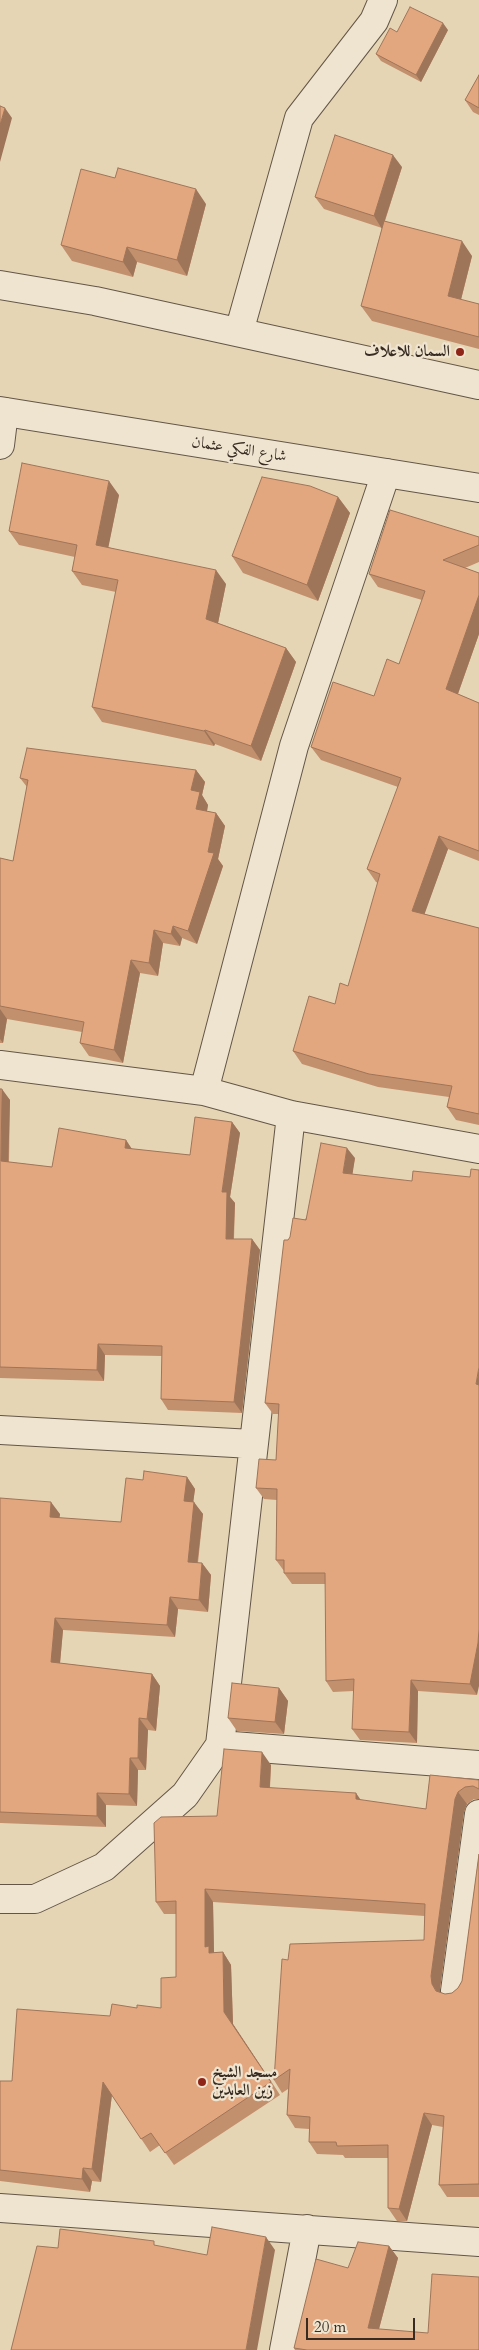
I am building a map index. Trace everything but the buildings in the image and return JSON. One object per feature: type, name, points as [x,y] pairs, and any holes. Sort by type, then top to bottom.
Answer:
[{"type":"street","points":[[239,332],[299,118],[374,21],[383,0]]},
{"type":"street","points":[[0,285],[95,301],[479,385]]},
{"type":"street","points":[[0,445],[2,412]]},
{"type":"street","name":"شارع الفكي عثمان","points":[[2,412],[479,488]]},
{"type":"street","points":[[204,1090],[294,746],[386,474]]},
{"type":"street","points":[[0,1065],[204,1090],[290,1115],[479,1149]]},
{"type":"street","points":[[0,1899],[35,1899],[104,1867],[185,1795],[220,1745],[290,1115]]},
{"type":"street","points":[[0,1430],[252,1444]]},
{"type":"street","points":[[220,1745],[479,1765]]},
{"type":"street","points":[[455,1991],[479,1814]]},
{"type":"street","points":[[0,2208],[479,2242]]},
{"type":"street","points":[[284,2350],[307,2229]]},
{"type":"place","name":"السمان للاعلاف","points":[[460,352]]},
{"type":"place","name":"مسجد الشيخ زين العابدين","points":[[202,2082]]}]
